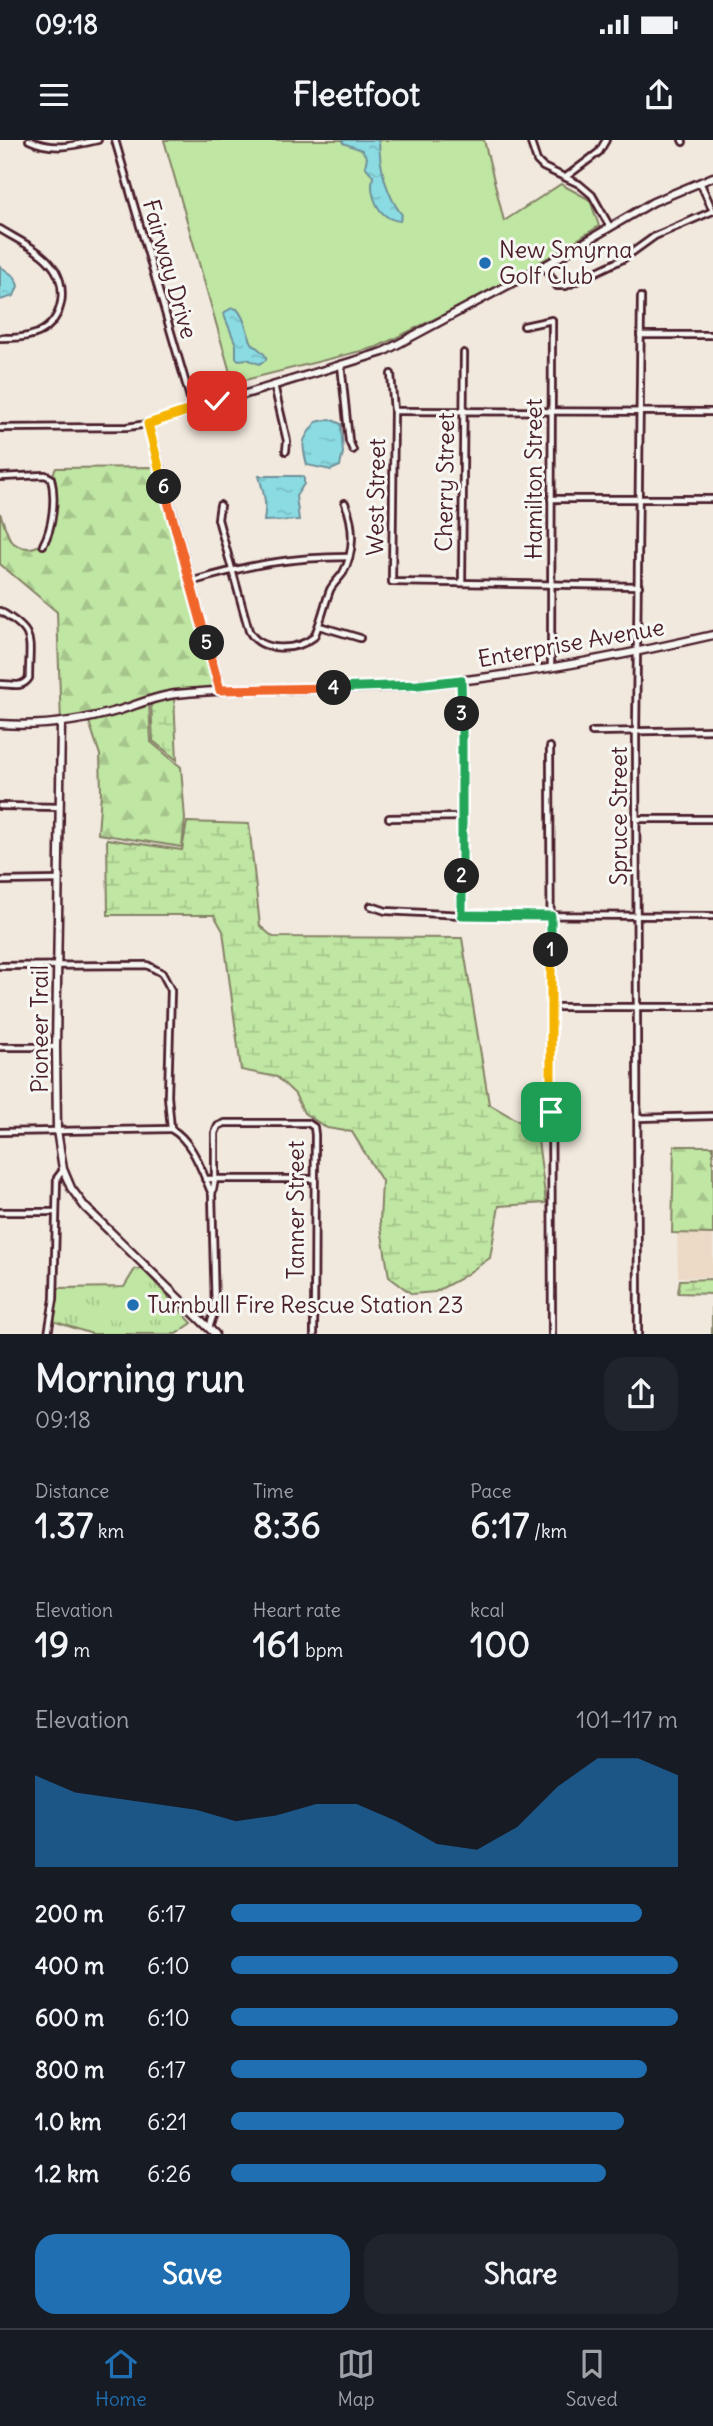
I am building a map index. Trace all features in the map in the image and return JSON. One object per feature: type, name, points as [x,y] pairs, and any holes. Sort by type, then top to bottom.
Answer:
[{"type":"street","points":[[29,140],[47,148],[71,147],[97,140]]},
{"type":"street","name":"Fairway Drive","points":[[115,140],[192,408]]},
{"type":"street","points":[[530,140],[537,160],[543,167],[566,177],[592,195],[611,227]]},
{"type":"street","points":[[566,177],[599,152],[606,140]]},
{"type":"street","points":[[0,428],[127,427],[148,424],[192,408],[383,352],[544,265],[653,202],[713,177]]},
{"type":"street","points":[[544,265],[557,286],[566,286],[623,259],[655,236],[713,211],[700,182]]},
{"type":"street","points":[[0,229],[50,262],[59,275],[62,298],[59,310],[46,328],[36,334],[0,338]]},
{"type":"street","name":"Spruce Street","points":[[638,1334],[636,733],[641,297]]},
{"type":"street","name":"Hamilton Street","points":[[524,326],[552,320],[551,667]]},
{"type":"street","points":[[640,335],[713,335]]},
{"type":"street","name":"Cherry Street","points":[[462,583],[464,353]]},
{"type":"street","points":[[341,365],[349,440],[353,450]]},
{"type":"street","name":"West Street","points":[[391,374],[394,411],[392,582],[462,583]]},
{"type":"street","points":[[274,385],[287,440],[286,451]]},
{"type":"street","points":[[394,411],[713,412]]},
{"type":"street","points":[[148,424],[220,690]]},
{"type":"street","points":[[0,477],[45,475],[51,478],[53,487],[50,532],[43,545]]},
{"type":"street","points":[[551,499],[713,499]]},
{"type":"street","points":[[220,505],[218,519],[249,631],[258,643],[270,647],[299,646],[314,637],[332,587],[342,574],[349,557],[352,542],[351,517],[345,503]]},
{"type":"street","points":[[189,582],[265,562],[308,557],[349,557]]},
{"type":"street","points":[[462,583],[639,586]]},
{"type":"street","points":[[0,611],[21,624],[29,637],[29,678],[26,683],[0,684]]},
{"type":"street","points":[[319,626],[360,638]]},
{"type":"street","name":"Enterprise Avenue","points":[[61,724],[173,694],[220,690],[418,685],[551,667],[638,652],[713,635]]},
{"type":"street","points":[[461,680],[462,915]]},
{"type":"street","points":[[0,723],[35,726],[61,724]]},
{"type":"street","name":"Pioneer Trail","points":[[61,724],[56,1047],[57,1130],[63,1169],[71,1188],[85,1208],[215,1334]]},
{"type":"street","points":[[592,732],[713,730]]},
{"type":"street","points":[[550,747],[552,1334]]},
{"type":"street","points":[[0,806],[60,807]]},
{"type":"street","points":[[389,818],[462,817]]},
{"type":"street","points":[[636,819],[713,819]]},
{"type":"street","points":[[0,881],[59,880]]},
{"type":"street","points":[[371,906],[386,911],[462,915],[713,916]]},
{"type":"street","points":[[0,966],[147,965],[162,973],[169,982],[171,993],[168,1096],[171,1129]]},
{"type":"street","points":[[550,1007],[713,1007]]},
{"type":"street","points":[[0,1047],[56,1047]]},
{"type":"street","points":[[638,1118],[713,1116]]},
{"type":"street","name":"Tanner Street","points":[[215,1179],[215,1133],[218,1126],[226,1123],[308,1123],[314,1127],[314,1334]]},
{"type":"street","points":[[0,1132],[171,1129],[181,1134],[212,1194]]},
{"type":"street","points":[[47,1334],[54,1299],[57,1178],[63,1169]]},
{"type":"street","points":[[205,1179],[314,1179]]},
{"type":"street","points":[[209,1328],[215,1310],[212,1194],[215,1179]]},
{"type":"street","points":[[0,1212],[55,1212]]},
{"type":"shaded area","points":[[677,1234],[713,1234],[713,1277],[678,1277]]},
{"type":"green space","name":"New Smyrna Golf Club","points":[[164,140],[484,140],[504,221],[561,184],[590,200],[599,226],[548,258],[455,309],[377,347],[233,383]]},
{"type":"green space","points":[[159,467],[220,690],[149,701],[151,742],[181,767],[185,819],[182,847],[98,834],[100,755],[88,719],[61,724],[57,612],[0,564],[0,513],[10,539],[16,545],[29,548],[38,546],[45,540],[52,520],[51,478],[56,468]]},
{"type":"green space","points":[[174,697],[177,760],[153,741],[151,703]]},
{"type":"green space","points":[[187,822],[249,824],[260,926],[273,937],[462,938],[489,1104],[537,1132],[546,1203],[499,1206],[490,1258],[461,1278],[435,1292],[412,1294],[389,1277],[380,1222],[382,1181],[352,1132],[327,1128],[304,1113],[295,1094],[277,1077],[241,1070],[223,931],[214,915],[108,915],[107,839],[182,850]]},
{"type":"green space","points":[[674,1146],[713,1146],[713,1234],[672,1233]]},
{"type":"green space","points":[[135,1269],[143,1269],[192,1323],[176,1334],[92,1334],[53,1321],[57,1288],[124,1287]]},
{"type":"green space","points":[[713,1279],[712,1334],[712,1294],[678,1293],[680,1280]]},
{"type":"water","points":[[343,140],[379,142],[385,180],[402,215],[400,221],[386,216],[377,205],[372,191],[373,176],[365,166],[367,158],[362,150],[343,143]]},
{"type":"water","points":[[0,266],[15,277],[18,286],[14,296],[0,300]]},
{"type":"water","points":[[232,308],[240,313],[252,343],[266,357],[266,360],[259,364],[236,358],[236,345],[224,315]]},
{"type":"water","points":[[330,419],[341,424],[343,453],[340,466],[331,470],[307,465],[303,446],[305,438],[316,422]]},
{"type":"water","points":[[259,476],[302,476],[304,484],[296,496],[299,520],[264,521],[264,493]]},
{"type":"place","name":"New Smyrna Golf Club","points":[[485,263]]},
{"type":"place","name":"Turnbull Fire Rescue Station 23","points":[[133,1305]]},
{"type":"route","points":[[217,401],[148,424],[220,690],[418,685],[461,680],[462,915],[551,916],[551,1112]]}]
